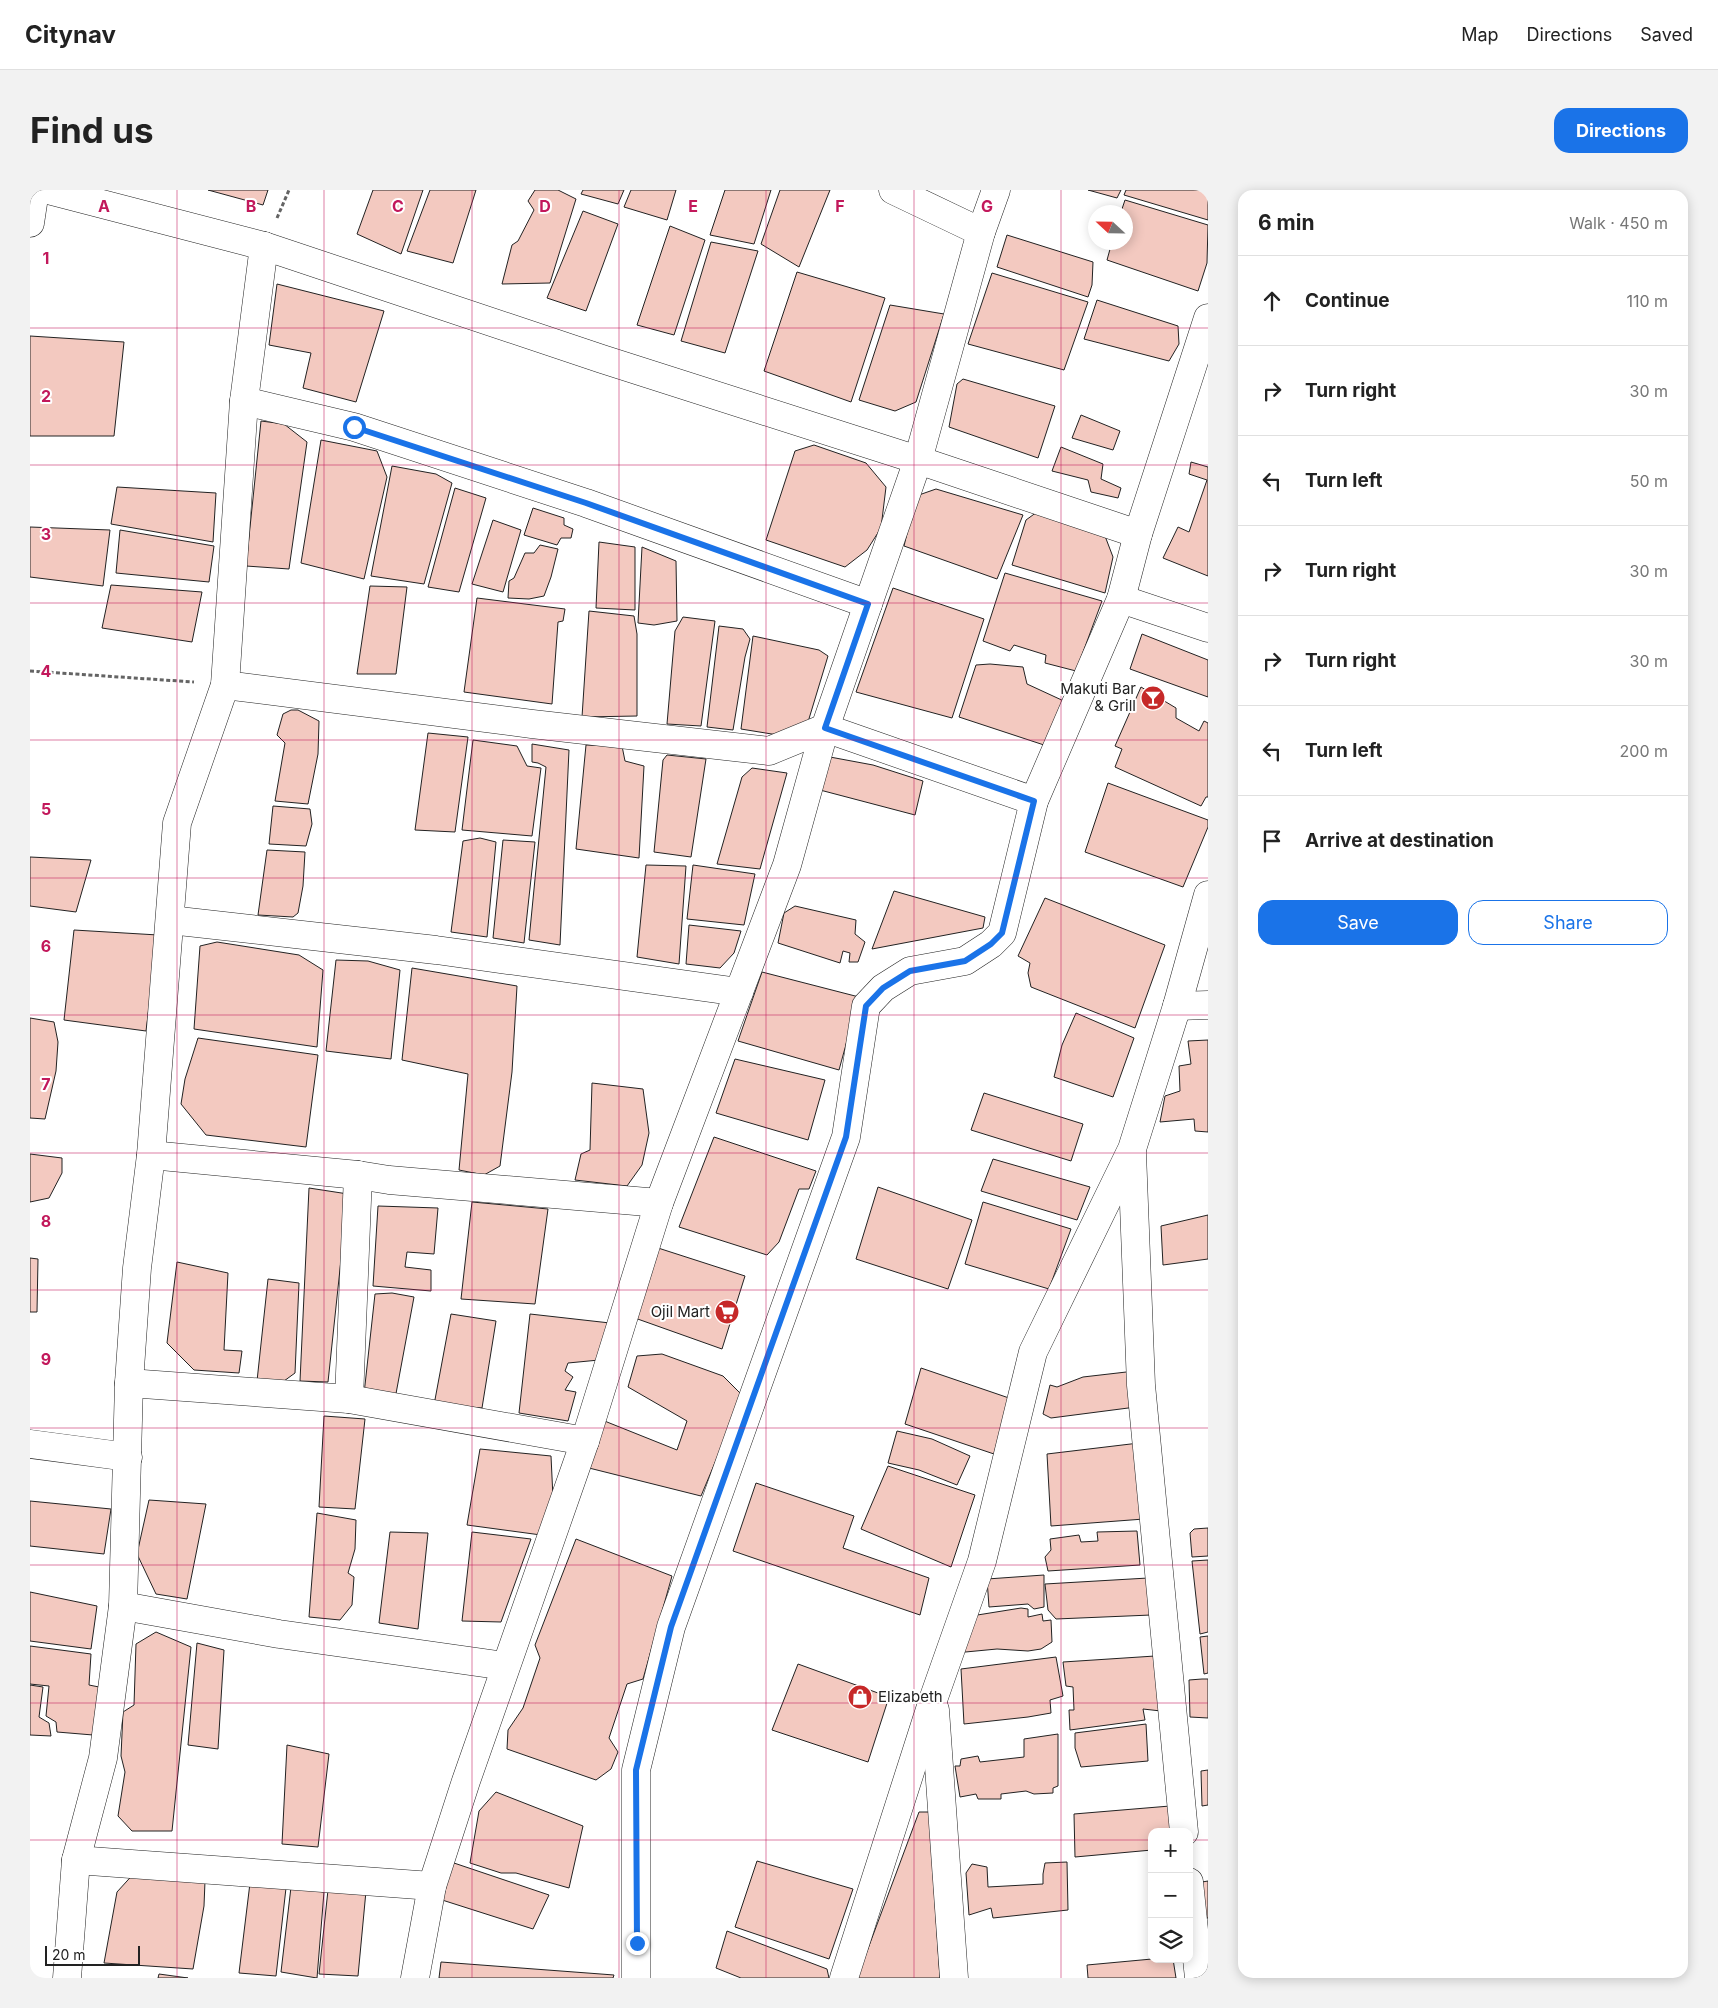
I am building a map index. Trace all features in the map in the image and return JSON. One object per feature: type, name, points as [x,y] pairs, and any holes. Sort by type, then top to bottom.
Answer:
[{"type":"street","points":[[30,223],[35,190]]},
{"type":"street","points":[[48,190],[264,246],[602,359],[918,460],[1138,534]]},
{"type":"street","points":[[893,190],[981,232]]},
{"type":"street","points":[[415,1978],[432,1886],[505,1666],[585,1441],[659,1204],[787,865],[825,728],[918,460],[981,232],[996,190]]},
{"type":"street","points":[[67,1978],[76,1860],[103,1758],[122,1606],[128,1457],[128,1382],[137,1268],[151,1155],[177,823],[225,685],[244,401],[264,246]]},
{"type":"street","points":[[636,1978],[636,1770],[671,1627],[846,1137],[866,1006],[883,988],[910,971],[965,961],[991,944],[1002,933],[1034,801],[1121,599],[1138,534],[1208,318]]},
{"type":"street","points":[[244,401],[354,427],[391,439],[586,503],[868,604]]},
{"type":"street","points":[[1121,599],[1208,628]]},
{"type":"street","points":[[225,685],[532,724],[769,751],[825,728],[1034,801]]},
{"type":"street","points":[[844,1978],[934,1697],[982,1561],[1033,1352],[1132,1149],[1177,1006],[1208,895]]},
{"type":"street","points":[[170,920],[436,950],[739,992]]},
{"type":"street","points":[[1177,1006],[1208,1005]]},
{"type":"street","points":[[1132,1149],[1141,1385],[1184,1828]]},
{"type":"street","points":[[151,1155],[358,1175],[389,1180],[659,1204]]},
{"type":"street","points":[[348,1399],[358,1175]]},
{"type":"street","points":[[128,1382],[348,1399],[585,1441]]},
{"type":"street","points":[[30,1444],[128,1457]]},
{"type":"street","points":[[122,1606],[279,1634],[505,1666]]},
{"type":"street","points":[[934,1697],[954,1978]]},
{"type":"street","points":[[76,1860],[432,1886]]},
{"type":"street","points":[[1192,1918],[1198,1978]]},
{"type":"path","points":[[30,671],[225,685]]},
{"type":"building","points":[[208,190],[268,190],[263,205]]},
{"type":"building","points":[[373,190],[423,190],[401,254],[357,234]]},
{"type":"building","points":[[430,190],[476,190],[453,263],[407,251]]},
{"type":"building","points":[[535,190],[558,190],[576,199],[550,283],[502,284],[512,245],[518,241],[534,210],[528,201]]},
{"type":"building","points":[[583,190],[624,190],[618,204],[581,194]]},
{"type":"building","points":[[631,190],[676,190],[667,220],[624,207]]},
{"type":"building","points":[[725,190],[771,190],[754,244],[710,235]]},
{"type":"building","points":[[780,190],[830,190],[799,267],[761,244]]},
{"type":"building","points":[[1088,190],[1121,190],[1117,198]]},
{"type":"building","points":[[1126,190],[1208,190],[1208,220],[1124,195]]},
{"type":"building","points":[[1125,200],[1208,225],[1207,263],[1198,291],[1107,260],[1110,250],[1133,250],[1133,205],[1123,205]]},
{"type":"building","points":[[583,211],[618,224],[586,311],[547,298]]},
{"type":"building","points":[[670,226],[705,240],[674,335],[637,325]]},
{"type":"building","points":[[1007,235],[1093,262],[1092,285],[1088,297],[997,267]]},
{"type":"building","points":[[711,242],[758,251],[725,353],[681,341]]},
{"type":"building","points":[[797,272],[885,298],[851,402],[764,371]]},
{"type":"building","points":[[992,273],[1088,302],[1064,370],[968,344]]},
{"type":"building","points":[[277,284],[384,311],[356,402],[303,388],[311,353],[269,345]]},
{"type":"building","points":[[1097,300],[1178,326],[1179,344],[1169,361],[1084,339]]},
{"type":"building","points":[[890,305],[944,314],[916,402],[895,411],[859,400]]},
{"type":"building","points":[[30,336],[124,342],[114,436],[30,436]]},
{"type":"building","points":[[963,379],[1055,406],[1038,458],[949,427],[957,384]]},
{"type":"building","points":[[1081,415],[1120,431],[1113,450],[1072,438]]},
{"type":"building","points":[[261,421],[284,424],[307,442],[289,569],[246,566]]},
{"type":"building","points":[[321,440],[377,451],[387,477],[364,579],[301,563]]},
{"type":"building","points":[[814,445],[866,463],[886,487],[881,528],[867,550],[845,567],[766,540],[795,451]]},
{"type":"building","points":[[1061,447],[1103,464],[1101,479],[1121,488],[1118,498],[1091,492],[1088,480],[1052,471]]},
{"type":"building","points":[[1191,462],[1208,467],[1208,576],[1163,558],[1178,527],[1189,532],[1207,480],[1189,474]]},
{"type":"building","points":[[392,466],[436,474],[452,483],[424,584],[371,576]]},
{"type":"building","points":[[117,487],[216,493],[213,542],[111,524]]},
{"type":"building","points":[[455,488],[486,498],[459,592],[428,587]]},
{"type":"building","points":[[936,489],[1023,515],[997,579],[904,546],[916,496]]},
{"type":"building","points":[[533,508],[564,518],[564,525],[573,529],[571,538],[561,538],[557,545],[524,535]]},
{"type":"building","points":[[1037,512],[1105,536],[1113,557],[1105,593],[1012,565],[1026,520]]},
{"type":"building","points":[[493,520],[521,530],[503,592],[472,584]]},
{"type":"building","points":[[30,527],[110,530],[103,586],[30,577]]},
{"type":"building","points":[[120,530],[214,546],[209,582],[116,573]]},
{"type":"building","points":[[599,542],[635,547],[635,610],[596,608]]},
{"type":"building","points":[[540,545],[558,549],[544,596],[529,599],[508,598],[509,581],[514,578],[525,553],[534,553]]},
{"type":"building","points":[[642,547],[676,561],[677,621],[654,625],[638,623]]},
{"type":"building","points":[[1005,573],[1102,601],[1076,671],[1045,663],[1046,655],[1014,645],[1010,651],[983,641]]},
{"type":"building","points":[[111,585],[202,592],[192,642],[102,628]]},
{"type":"building","points":[[370,586],[407,587],[396,674],[357,674]]},
{"type":"building","points":[[893,588],[984,619],[952,718],[856,692]]},
{"type":"building","points":[[477,598],[565,609],[563,621],[558,622],[552,704],[464,692]]},
{"type":"building","points":[[589,611],[634,616],[637,634],[637,716],[582,717]]},
{"type":"building","points":[[683,617],[715,621],[701,726],[667,724],[675,631]]},
{"type":"building","points":[[719,626],[743,629],[750,639],[745,657],[733,730],[707,727]]},
{"type":"building","points":[[1142,634],[1208,660],[1208,697],[1130,669]]},
{"type":"building","points":[[753,636],[819,650],[828,656],[808,722],[784,736],[741,729]]},
{"type":"building","points":[[990,664],[1023,667],[1027,684],[1066,702],[1047,746],[959,717],[976,665]]},
{"type":"building","points":[[1141,687],[1176,708],[1176,718],[1199,731],[1204,721],[1208,723],[1208,797],[1206,797],[1201,806],[1115,767],[1122,749],[1115,746]]},
{"type":"building","points":[[291,710],[298,710],[319,721],[318,754],[308,804],[275,801],[285,743],[277,735],[283,714]]},
{"type":"building","points":[[428,733],[468,737],[455,832],[415,830]]},
{"type":"building","points":[[473,740],[517,746],[527,766],[541,768],[532,836],[462,830]]},
{"type":"building","points":[[532,744],[569,750],[560,945],[529,940],[546,767],[532,762]]},
{"type":"building","points":[[586,745],[622,746],[625,761],[644,766],[639,858],[576,849]]},
{"type":"building","points":[[667,755],[706,759],[691,857],[654,852],[663,760]]},
{"type":"building","points":[[830,757],[873,765],[923,781],[915,815],[820,790]]},
{"type":"building","points":[[752,768],[787,773],[760,869],[717,864],[742,777]]},
{"type":"building","points":[[1108,783],[1208,820],[1208,827],[1183,887],[1085,852]]},
{"type":"building","points":[[273,806],[310,809],[312,824],[306,846],[269,844]]},
{"type":"building","points":[[480,838],[496,842],[487,937],[451,932],[463,841]]},
{"type":"building","points":[[503,840],[535,842],[524,943],[493,938]]},
{"type":"building","points":[[267,850],[305,852],[303,886],[298,913],[293,917],[258,915]]},
{"type":"building","points":[[30,857],[91,860],[76,912],[30,906]]},
{"type":"building","points":[[646,865],[686,866],[679,964],[637,957]]},
{"type":"building","points":[[693,865],[755,874],[744,925],[687,919]]},
{"type":"building","points":[[894,891],[985,917],[983,928],[872,949]]},
{"type":"building","points":[[1045,898],[1165,945],[1135,1028],[1031,987],[1028,973],[1030,963],[1018,956]]},
{"type":"building","points":[[795,906],[856,920],[855,934],[865,942],[858,962],[849,962],[850,953],[843,951],[840,963],[778,943],[784,913]]},
{"type":"building","points":[[689,925],[741,931],[734,953],[720,968],[686,964]]},
{"type":"building","points":[[74,930],[158,935],[146,1031],[64,1020]]},
{"type":"building","points":[[217,942],[299,955],[323,970],[317,1047],[194,1029],[200,946]]},
{"type":"building","points":[[336,960],[368,961],[400,970],[391,1059],[326,1051]]},
{"type":"building","points":[[412,968],[517,986],[512,1072],[500,1166],[484,1175],[459,1170],[468,1074],[402,1060]]},
{"type":"building","points":[[762,972],[859,997],[839,1070],[738,1041]]},
{"type":"building","points":[[1076,1013],[1134,1038],[1113,1097],[1054,1077],[1062,1045]]},
{"type":"building","points":[[30,1018],[54,1022],[58,1042],[56,1071],[45,1119],[30,1118]]},
{"type":"building","points":[[198,1038],[318,1055],[306,1147],[206,1135],[181,1104],[185,1079]]},
{"type":"building","points":[[1208,1040],[1208,1132],[1195,1131],[1194,1119],[1160,1122],[1165,1096],[1180,1091],[1179,1066],[1191,1064],[1188,1041]]},
{"type":"building","points":[[735,1059],[825,1080],[808,1140],[716,1113]]},
{"type":"building","points":[[592,1083],[643,1089],[649,1133],[642,1165],[627,1186],[575,1180],[581,1154],[590,1150]]},
{"type":"building","points":[[984,1093],[1083,1124],[1071,1161],[971,1130]]},
{"type":"building","points":[[714,1137],[816,1171],[809,1189],[799,1189],[779,1242],[767,1255],[679,1227]]},
{"type":"building","points":[[30,1154],[62,1158],[62,1173],[49,1198],[30,1202]]},
{"type":"building","points":[[993,1159],[1090,1187],[1077,1220],[981,1191]]},
{"type":"building","points":[[878,1187],[972,1220],[948,1289],[856,1259]]},
{"type":"building","points":[[309,1188],[348,1194],[328,1382],[300,1381]]},
{"type":"building","points":[[472,1202],[548,1209],[535,1304],[461,1299]]},
{"type":"building","points":[[983,1202],[1071,1229],[1049,1289],[965,1264]]},
{"type":"building","points":[[378,1206],[438,1208],[434,1254],[407,1252],[405,1267],[431,1270],[431,1291],[373,1286]]},
{"type":"building","points":[[1208,1215],[1208,1259],[1163,1265],[1161,1226]]},
{"type":"building","points":[[655,1247],[745,1276],[722,1349],[632,1317]]},
{"type":"building","points":[[30,1258],[38,1259],[37,1312],[30,1312]]},
{"type":"building","points":[[177,1262],[228,1273],[224,1350],[242,1351],[239,1373],[194,1370],[167,1343]]},
{"type":"building","points":[[268,1279],[299,1283],[295,1373],[284,1381],[257,1381]]},
{"type":"building","points":[[392,1293],[414,1297],[395,1399],[364,1394],[375,1294]]},
{"type":"building","points":[[451,1314],[496,1321],[482,1408],[434,1405]]},
{"type":"building","points":[[530,1314],[610,1323],[599,1360],[568,1363],[565,1371],[573,1377],[565,1390],[576,1392],[568,1421],[519,1413]]},
{"type":"building","points":[[662,1354],[723,1376],[743,1396],[701,1496],[585,1467],[602,1420],[677,1450],[687,1421],[628,1387],[637,1356]]},
{"type":"building","points":[[921,1368],[1009,1398],[994,1454],[905,1424]]},
{"type":"building","points":[[1135,1371],[1136,1407],[1051,1418],[1043,1414],[1050,1385],[1057,1387],[1083,1377]]},
{"type":"building","points":[[324,1416],[365,1419],[355,1509],[319,1507]]},
{"type":"building","points":[[897,1431],[932,1439],[970,1456],[957,1485],[919,1470],[888,1463]]},
{"type":"building","points":[[1139,1443],[1144,1519],[1051,1526],[1047,1454]]},
{"type":"building","points":[[480,1449],[551,1456],[553,1498],[541,1535],[467,1525]]},
{"type":"building","points":[[888,1466],[975,1495],[951,1567],[861,1529]]},
{"type":"building","points":[[756,1483],[854,1516],[843,1548],[929,1578],[920,1615],[733,1551]]},
{"type":"building","points":[[149,1500],[206,1504],[187,1599],[156,1594],[137,1554]]},
{"type":"building","points":[[30,1501],[111,1509],[104,1554],[30,1546]]},
{"type":"building","points":[[317,1513],[356,1520],[355,1549],[348,1573],[354,1577],[352,1605],[340,1620],[309,1617]]},
{"type":"building","points":[[1208,1528],[1208,1556],[1192,1557],[1190,1533],[1194,1529]]},
{"type":"building","points":[[1137,1531],[1140,1565],[1048,1571],[1045,1557],[1051,1550],[1050,1539],[1079,1535],[1081,1542],[1098,1541],[1097,1532]]},
{"type":"building","points":[[390,1532],[428,1533],[418,1629],[379,1623]]},
{"type":"building","points":[[472,1532],[531,1539],[501,1622],[462,1621]]},
{"type":"building","points":[[576,1539],[672,1576],[643,1679],[627,1684],[609,1738],[618,1752],[611,1769],[596,1780],[507,1749],[508,1730],[523,1708],[540,1658],[535,1645]]},
{"type":"building","points":[[1208,1560],[1208,1632],[1200,1634],[1192,1561]]},
{"type":"building","points":[[1044,1575],[1044,1607],[1034,1609],[1028,1604],[989,1607],[987,1579]]},
{"type":"building","points":[[1148,1578],[1151,1615],[1056,1619],[1048,1610],[1045,1584]]},
{"type":"building","points":[[30,1592],[97,1606],[91,1649],[30,1641]]},
{"type":"building","points":[[1021,1608],[1028,1609],[1028,1617],[1042,1614],[1043,1621],[1051,1620],[1052,1642],[1041,1649],[1028,1651],[997,1649],[955,1653],[965,1617]]},
{"type":"building","points":[[156,1632],[191,1647],[172,1831],[132,1831],[118,1816],[125,1772],[121,1756],[123,1712],[134,1705],[136,1644]]},
{"type":"building","points":[[1208,1636],[1208,1673],[1204,1674],[1200,1637]]},
{"type":"building","points":[[197,1643],[224,1650],[218,1749],[188,1745]]},
{"type":"building","points":[[30,1646],[91,1654],[89,1685],[99,1687],[93,1735],[57,1732],[56,1722],[46,1716],[49,1686],[30,1684]]},
{"type":"building","points":[[1155,1656],[1161,1711],[1143,1709],[1145,1720],[1070,1730],[1069,1710],[1074,1710],[1073,1687],[1066,1686],[1063,1662]]},
{"type":"building","points":[[1056,1657],[1063,1696],[1050,1700],[1051,1713],[964,1724],[961,1669]]},
{"type":"building","points":[[798,1664],[889,1697],[868,1762],[772,1730]]},
{"type":"building","points":[[1208,1679],[1208,1718],[1190,1717],[1189,1680]]},
{"type":"building","points":[[30,1685],[43,1687],[39,1717],[49,1723],[51,1736],[30,1735]]},
{"type":"building","points":[[1146,1724],[1148,1761],[1081,1767],[1075,1748],[1075,1733]]},
{"type":"building","points":[[1058,1734],[1058,1786],[1053,1788],[1053,1793],[1034,1794],[1026,1791],[1001,1794],[1001,1799],[978,1799],[976,1794],[960,1797],[955,1766],[960,1766],[961,1759],[978,1756],[980,1762],[1024,1757],[1024,1739]]},
{"type":"building","points":[[287,1745],[329,1754],[318,1847],[282,1844]]},
{"type":"building","points":[[1208,1770],[1208,1805],[1202,1806],[1201,1771]]},
{"type":"building","points":[[496,1792],[583,1826],[569,1888],[516,1873],[501,1873],[470,1863],[479,1811]]},
{"type":"building","points":[[1170,1806],[1172,1828],[1148,1828],[1148,1850],[1075,1857],[1074,1814]]},
{"type":"building","points":[[919,1812],[929,1812],[940,1978],[857,1978]]},
{"type":"building","points":[[757,1861],[853,1889],[829,1959],[735,1927]]},
{"type":"building","points":[[451,1862],[549,1895],[533,1929],[439,1899]]},
{"type":"building","points":[[1067,1862],[1068,1910],[993,1918],[991,1908],[969,1915],[966,1873],[972,1864],[987,1867],[988,1887],[1043,1884],[1045,1863]]},
{"type":"building","points":[[137,1870],[205,1881],[204,1906],[193,1969],[104,1963],[117,1892]]},
{"type":"building","points":[[1208,1881],[1208,1918],[1205,1918],[1202,1882]]},
{"type":"building","points":[[250,1883],[286,1888],[276,1976],[239,1973]]},
{"type":"building","points":[[291,1887],[324,1892],[317,1978],[281,1972]]},
{"type":"building","points":[[328,1890],[366,1891],[358,1976],[319,1974]]},
{"type":"building","points":[[727,1931],[827,1969],[829,1978],[741,1978],[716,1968]]},
{"type":"building","points":[[1148,1959],[1148,1963],[1174,1963],[1176,1978],[1088,1978],[1087,1965]]},
{"type":"building","points":[[441,1962],[614,1975],[613,1978],[439,1978]]},
{"type":"building","points":[[159,1974],[188,1978],[158,1978]]},
{"type":"place","name":"Makuti Bar & Grill","points":[[1153,698]]},
{"type":"place","name":"Ojil Mart","points":[[727,1312]]},
{"type":"place","name":"Elizabeth","points":[[860,1697]]},
{"type":"route","points":[[354,427],[586,503],[868,604],[825,728],[1034,801],[1002,933],[991,944],[965,961],[910,971],[883,988],[866,1006],[846,1137],[671,1627],[636,1770],[637,1943]]}]
